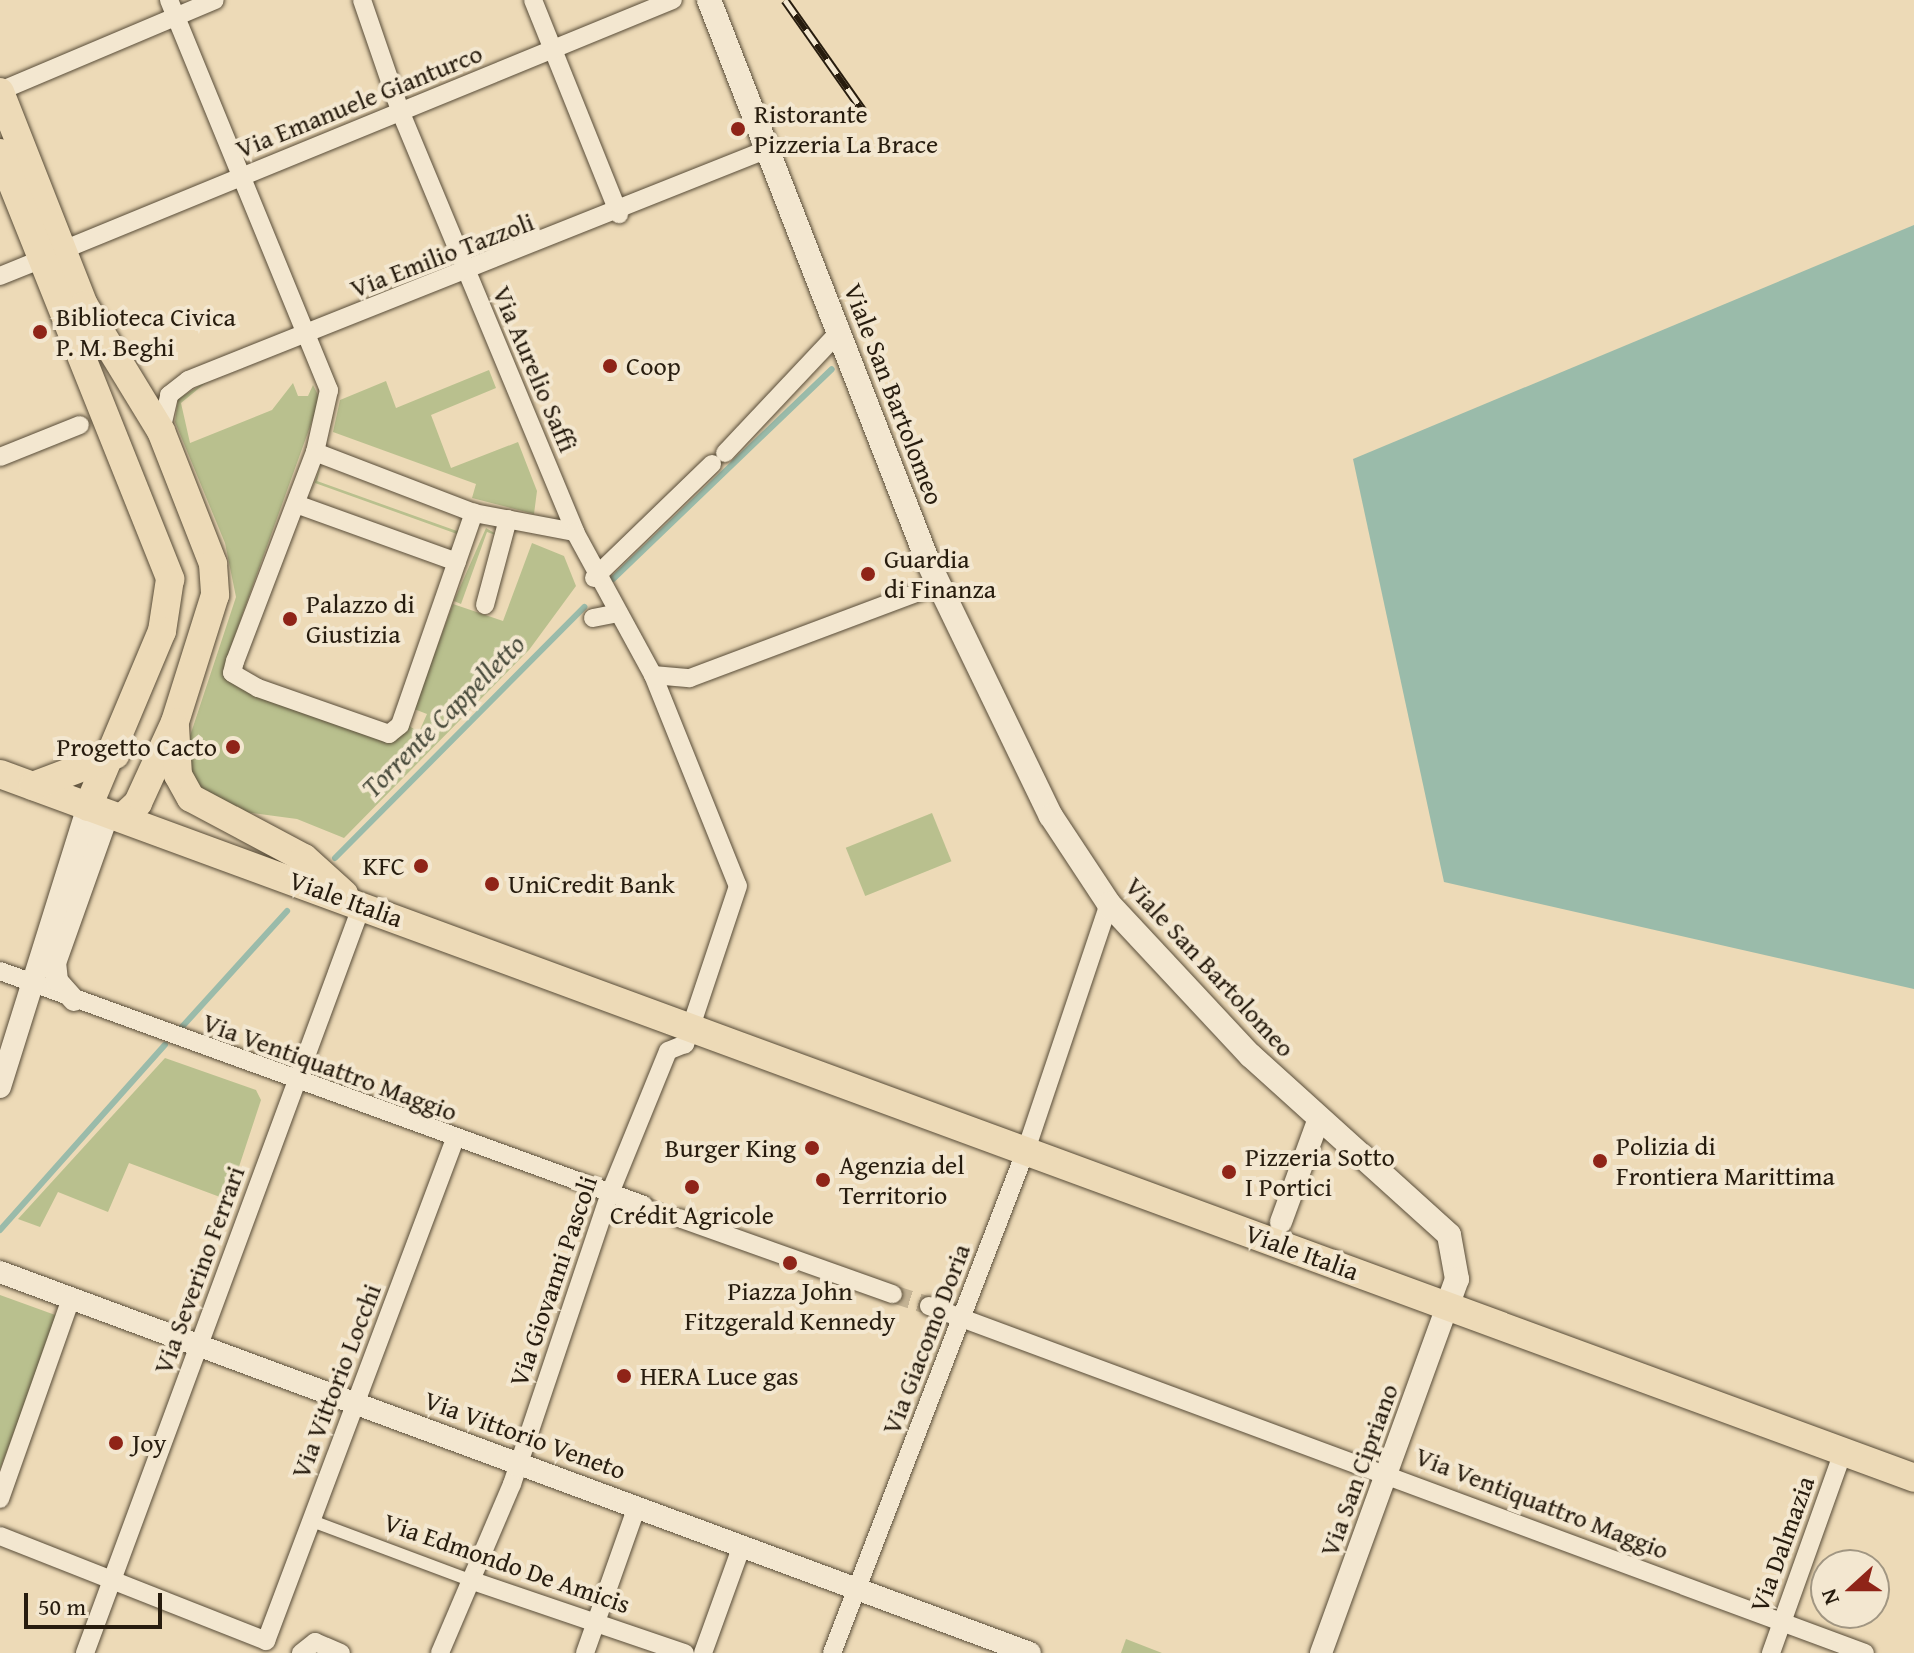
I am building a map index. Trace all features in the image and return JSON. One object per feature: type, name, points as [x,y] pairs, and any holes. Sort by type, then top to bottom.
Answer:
[{"type":"main road","name":"Viale San Bartolomeo","points":[[709,0],[841,330],[938,585],[1051,816],[1109,904],[1319,1118],[1449,1235],[1457,1279],[1447,1306]]},
{"type":"main road","points":[[0,92],[53,255],[170,579],[162,631],[115,755],[106,813],[138,803],[175,722],[215,595],[213,564],[161,431],[53,255],[0,153]]},
{"type":"main road","points":[[175,722],[178,775],[191,798],[304,858],[334,878],[354,902]]},
{"type":"main road","points":[[33,786],[115,755]]},
{"type":"main road","name":"Viale Italia","points":[[0,774],[691,1025],[1914,1478]]},
{"type":"street","points":[[0,92],[173,8],[215,0]]},
{"type":"street","name":"Via Aurelio Saffi","points":[[362,0],[401,113],[594,578]]},
{"type":"street","points":[[533,0],[619,214]]},
{"type":"street","name":"Via Emanuele Gianturco","points":[[0,276],[673,0]]},
{"type":"street","points":[[173,8],[329,390],[315,452],[232,673],[378,733],[400,725],[474,513]]},
{"type":"street","name":"Via Emilio Tazzoli","points":[[161,431],[176,387],[619,214],[768,149]]},
{"type":"street","points":[[691,1025],[738,886],[653,675],[619,613],[594,578],[718,459],[841,330]]},
{"type":"street","points":[[0,457],[80,425]]},
{"type":"street","points":[[315,452],[474,513],[575,532]]},
{"type":"street","points":[[296,504],[457,562]]},
{"type":"street","points":[[485,605],[508,519]]},
{"type":"street","points":[[653,675],[690,678],[938,585]]},
{"type":"street","points":[[593,618],[619,613]]},
{"type":"street","points":[[0,1087],[31,983],[106,813]]},
{"type":"street","points":[[74,1000],[57,981],[55,963],[106,813]]},
{"type":"street","name":"Via Severino Ferrari","points":[[85,1653],[201,1346],[354,902]]},
{"type":"street","name":"Via Giacomo Doria","points":[[832,1653],[1026,1150],[1109,904]]},
{"type":"street","name":"Via Ventiquattro Maggio","points":[[0,971],[294,1083],[644,1205]]},
{"type":"street","name":"Via Giovanni Pascoli","points":[[440,1653],[518,1463],[610,1193],[668,1051],[685,1044],[691,1025]]},
{"type":"street","points":[[1281,1222],[1319,1118]]},
{"type":"street","name":"Via Vittorio Locchi","points":[[113,1579],[266,1641],[455,1139]]},
{"type":"street","points":[[679,1218],[885,1290]]},
{"type":"street","name":"Via Vittorio Veneto","points":[[0,1272],[1030,1653]]},
{"type":"street","points":[[0,1499],[71,1298]]},
{"type":"street","name":"Via Ventiquattro Maggio","points":[[929,1306],[1865,1653]]},
{"type":"street","name":"Via San Cipriano","points":[[1321,1653],[1389,1474],[1447,1306]]},
{"type":"street","name":"Via Dalmazia","points":[[1771,1653],[1843,1452]]},
{"type":"street","points":[[585,1653],[637,1506]]},
{"type":"street","name":"Via Edmondo De Amicis","points":[[312,1521],[470,1580],[685,1653]]},
{"type":"street","points":[[0,1536],[113,1579]]},
{"type":"street","points":[[703,1653],[742,1545]]},
{"type":"street","points":[[301,1653],[315,1642],[341,1653]]},
{"type":"green space","points":[[489,370],[496,388],[431,415],[451,468],[518,442],[537,491],[534,514],[472,498],[476,484],[333,432],[340,400],[386,381],[396,408]]},
{"type":"green space","points":[[209,380],[181,403],[190,443],[272,410],[293,383],[298,396],[308,396],[313,385],[320,399],[226,660],[227,677],[239,688],[391,742],[409,726],[419,732],[427,714],[414,709],[453,604],[503,621],[532,543],[564,556],[576,586],[529,650],[344,838],[297,819],[229,810],[201,793],[188,767],[189,739],[236,597],[225,543],[175,422],[178,399]]},
{"type":"green space","points":[[321,465],[317,481],[457,531],[465,519],[454,549],[457,534],[315,483],[310,496]]},
{"type":"green space","points":[[486,528],[501,537],[487,532],[461,604],[454,601]]},
{"type":"green space","points":[[932,813],[951,861],[865,896],[846,848]]},
{"type":"green space","points":[[165,1058],[256,1090],[261,1100],[228,1200],[129,1163],[108,1212],[58,1192],[40,1227],[18,1219]]},
{"type":"green space","points":[[0,1295],[58,1316],[0,1469]]},
{"type":"green space","points":[[1126,1639],[1162,1653],[1121,1653]]},
{"type":"shaded area","points":[[1914,225],[1914,989],[1444,882],[1353,459]]},
{"type":"waterway","name":"Torrente Cappelletto","points":[[613,579],[832,369]]},
{"type":"waterway","name":"Torrente Cappelletto","points":[[335,858],[584,607]]},
{"type":"waterway","name":"Torrente Cappelletto","points":[[181,1028],[287,911]]},
{"type":"waterway","name":"Torrente Cappelletto","points":[[0,1230],[165,1045]]},
{"type":"tunnel","points":[[644,1205],[679,1218]]},
{"type":"tunnel","points":[[893,1294],[929,1306]]},
{"type":"railway","points":[[785,0],[866,115]]},
{"type":"place","name":"Ristorante Pizzeria La Brace","points":[[738,129]]},
{"type":"place","name":"Biblioteca Civica P. M. Beghi","points":[[40,332]]},
{"type":"place","name":"Coop","points":[[610,366]]},
{"type":"place","name":"Guardia di Finanza","points":[[868,574]]},
{"type":"place","name":"Palazzo di Giustizia","points":[[290,619]]},
{"type":"place","name":"Progetto Cacto","points":[[233,747]]},
{"type":"place","name":"KFC","points":[[421,866]]},
{"type":"place","name":"UniCredit Bank","points":[[492,884]]},
{"type":"place","name":"Burger King","points":[[812,1148]]},
{"type":"place","name":"Polizia di Frontiera Marittima","points":[[1600,1161]]},
{"type":"place","name":"Pizzeria Sotto I Portici","points":[[1229,1172]]},
{"type":"place","name":"Agenzia del Territorio","points":[[823,1180]]},
{"type":"place","name":"Crédit Agricole","points":[[692,1187]]},
{"type":"place","name":"Piazza John Fitzgerald Kennedy","points":[[790,1263]]},
{"type":"place","name":"HERA Luce gas","points":[[624,1376]]},
{"type":"place","name":"Joy","points":[[116,1443]]}]
